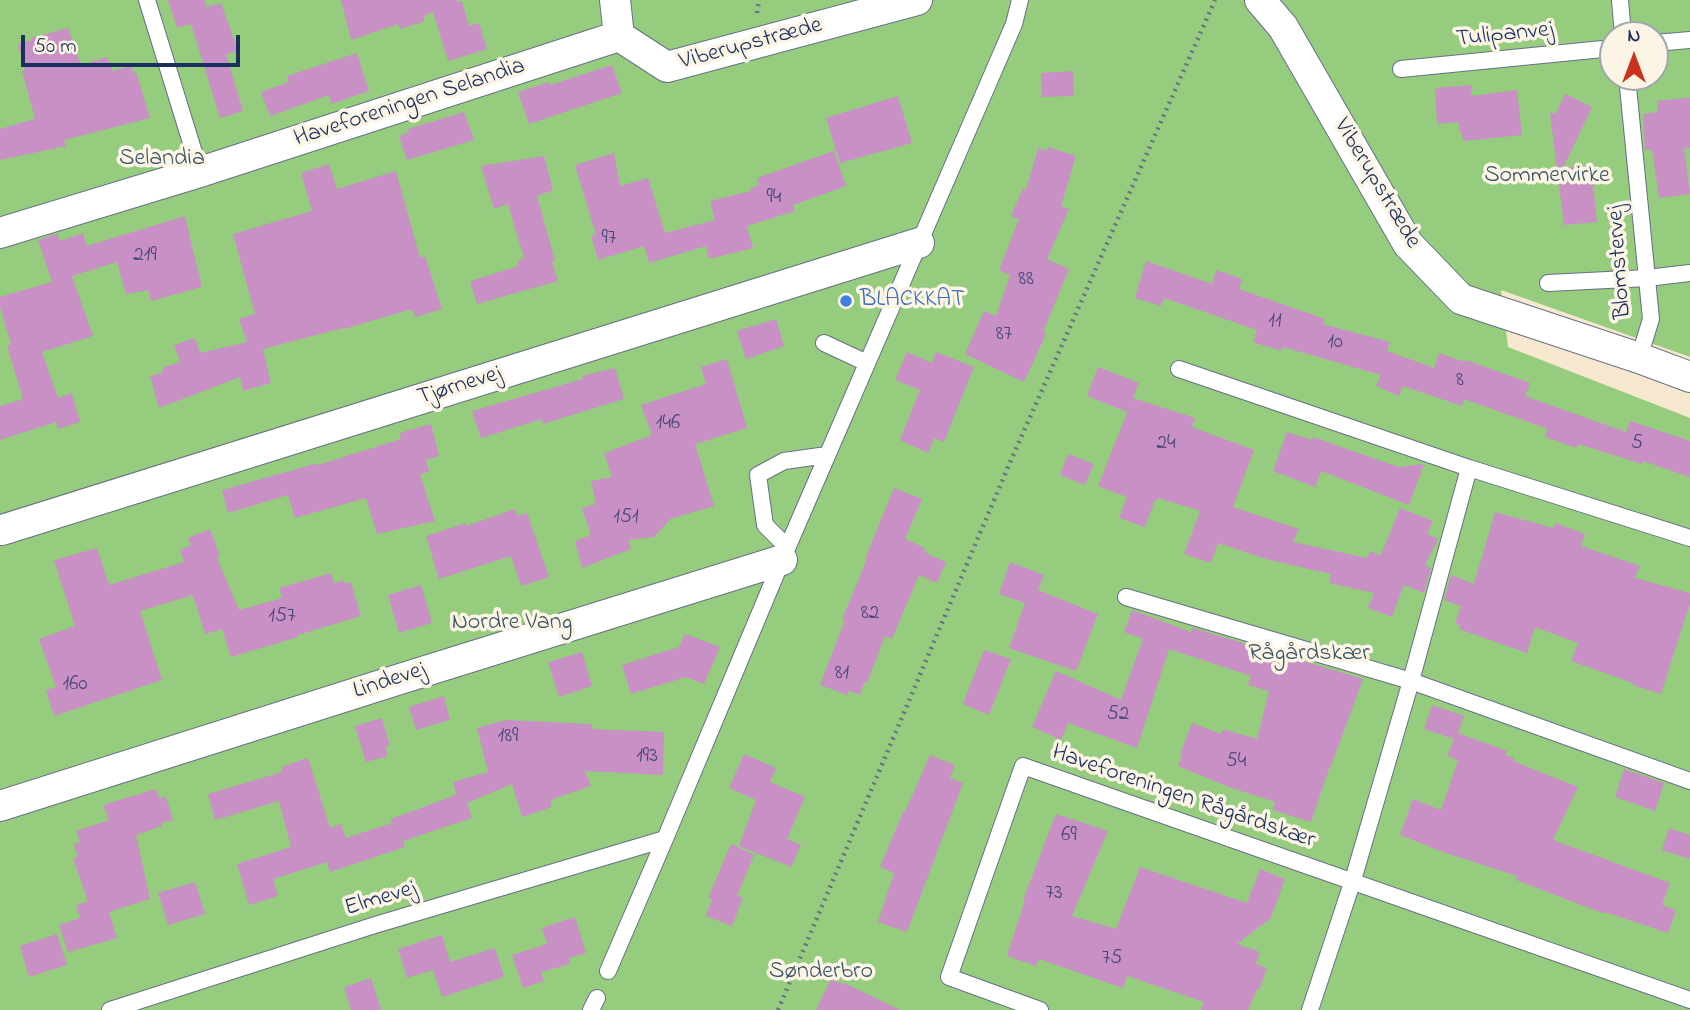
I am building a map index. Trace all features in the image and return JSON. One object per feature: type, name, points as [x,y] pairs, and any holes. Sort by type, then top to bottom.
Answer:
[{"type":"street","points":[[615,0],[619,36]]},
{"type":"street","name":"Viberupstræde","points":[[619,36],[667,67],[917,0]]},
{"type":"street","name":"Viberupstræde","points":[[1260,0],[1283,27],[1408,244],[1461,299],[1690,377]]},
{"type":"street","name":"Haveforeningen Selandia","points":[[0,233],[200,172],[619,36]]},
{"type":"street","name":"Tjørnevej","points":[[1,534],[919,243]]},
{"type":"street","name":"Lindevej","points":[[0,806],[784,553]]},
{"type":"lane","points":[[147,0],[200,172]]},
{"type":"lane","points":[[608,971],[784,553],[1014,24],[1020,0]]},
{"type":"lane","points":[[1620,0],[1622,21]]},
{"type":"lane","points":[[1669,42],[1690,40]]},
{"type":"lane","name":"Tulipanvej","points":[[1401,69],[1599,49]]},
{"type":"lane","name":"Blomstervej","points":[[1628,91],[1651,319],[1639,358]]},
{"type":"lane","points":[[1548,284],[1690,273]]},
{"type":"lane","points":[[824,343],[867,363]]},
{"type":"lane","points":[[1179,369],[1469,468],[1690,538]]},
{"type":"lane","points":[[784,553],[765,525],[758,475],[784,461],[827,455]]},
{"type":"lane","points":[[1310,1010],[1353,880],[1469,468]]},
{"type":"lane","points":[[1126,597],[1411,681],[1690,781]]},
{"type":"lane","name":"Haveforeningen Rågårdskær","points":[[1040,1010],[949,977],[1023,766],[1690,1000]]},
{"type":"lane","name":"Elmevej","points":[[110,1010],[375,925],[665,839]]},
{"type":"path","points":[[778,1010],[1011,460],[1214,0]]},
{"type":"green space","points":[[0,0],[1690,0],[1690,357],[1501,290],[1508,347],[1690,418],[1690,1010],[0,1010]]},
{"type":"building","points":[[168,0],[205,0],[206,7],[221,3],[238,51],[226,54],[243,111],[220,118],[191,24],[177,28]]},
{"type":"building","points":[[341,0],[462,1],[469,26],[479,23],[487,49],[448,61],[433,12],[423,16],[425,21],[400,29],[398,24],[351,40]]},
{"type":"building","points":[[68,28],[81,65],[107,57],[112,71],[131,66],[133,73],[136,72],[150,118],[64,140],[66,146],[0,160],[0,129],[35,119],[18,44]]},
{"type":"building","points":[[357,53],[369,91],[331,104],[329,95],[270,116],[261,92],[289,82],[287,76]]},
{"type":"building","points":[[612,65],[622,93],[529,124],[518,92],[549,82],[550,85]]},
{"type":"building","points":[[1073,71],[1074,96],[1042,97],[1041,73]]},
{"type":"building","points":[[1471,85],[1472,96],[1517,90],[1522,135],[1463,141],[1459,122],[1437,124],[1435,88]]},
{"type":"building","points":[[1565,94],[1592,107],[1563,168],[1591,166],[1597,222],[1564,225],[1550,113],[1556,113]]},
{"type":"building","points":[[898,96],[912,143],[840,163],[826,118]]},
{"type":"building","points":[[1690,98],[1690,148],[1684,148],[1690,194],[1659,198],[1652,150],[1645,150],[1643,114],[1658,112],[1657,101]]},
{"type":"building","points":[[464,112],[474,140],[407,160],[399,136],[409,132],[408,129]]},
{"type":"building","points":[[1048,147],[1076,156],[1061,206],[1069,209],[1047,259],[1069,269],[1043,332],[1046,334],[1024,382],[965,354],[984,311],[996,316],[1010,275],[999,270],[1019,219],[1011,216],[1023,188],[1026,190],[1038,148],[1047,151]]},
{"type":"building","points":[[834,151],[846,186],[793,205],[795,211],[747,226],[753,248],[709,259],[706,246],[649,263],[644,246],[598,260],[591,236],[596,235],[575,165],[614,153],[620,186],[648,178],[665,233],[715,220],[710,201],[751,191],[750,188],[759,186],[757,178]]},
{"type":"building","points":[[544,156],[553,190],[537,196],[558,281],[477,304],[470,281],[519,266],[517,261],[524,258],[508,204],[494,209],[481,166]]},
{"type":"building","points":[[329,164],[337,189],[396,171],[420,258],[425,256],[442,309],[415,317],[412,309],[263,349],[271,383],[243,391],[240,377],[159,408],[150,376],[164,372],[162,368],[180,362],[174,345],[195,338],[200,353],[247,342],[239,319],[255,314],[233,234],[312,211],[301,173]]},
{"type":"building","points":[[185,216],[202,287],[151,301],[148,290],[126,294],[117,262],[72,276],[93,336],[42,352],[58,398],[72,393],[80,422],[58,429],[56,422],[0,440],[0,406],[23,399],[7,346],[11,344],[0,307],[0,297],[52,282],[38,240],[57,234],[60,241],[83,233],[87,246]]},
{"type":"building","points":[[1146,261],[1212,284],[1216,270],[1242,279],[1239,289],[1325,319],[1323,324],[1390,342],[1387,351],[1434,368],[1439,353],[1465,362],[1466,360],[1530,383],[1525,396],[1626,432],[1630,421],[1690,441],[1690,477],[1643,461],[1642,464],[1578,444],[1577,448],[1545,437],[1548,429],[1464,399],[1462,406],[1403,386],[1399,396],[1376,386],[1381,375],[1283,347],[1281,351],[1253,342],[1257,330],[1164,298],[1161,306],[1135,298]]},
{"type":"building","points":[[776,319],[784,346],[746,359],[737,331]]},
{"type":"building","points":[[907,352],[932,363],[936,352],[974,367],[944,442],[934,438],[928,453],[900,440],[920,390],[895,380]]},
{"type":"building","points":[[727,359],[747,428],[695,444],[714,506],[670,519],[654,537],[628,540],[631,549],[582,568],[575,541],[591,535],[582,508],[596,504],[591,481],[612,477],[604,453],[652,435],[641,405],[706,384],[701,367]]},
{"type":"building","points":[[1098,367],[1139,383],[1127,412],[1087,396]]},
{"type":"building","points":[[615,368],[624,399],[543,424],[542,419],[481,438],[472,411]]},
{"type":"building","points":[[1133,398],[1195,418],[1192,427],[1254,450],[1233,507],[1299,529],[1293,542],[1367,558],[1370,551],[1381,555],[1400,508],[1433,521],[1427,534],[1438,539],[1425,565],[1431,568],[1424,593],[1404,585],[1392,617],[1368,608],[1374,593],[1329,583],[1331,574],[1266,559],[1218,543],[1211,563],[1184,554],[1200,511],[1159,498],[1155,500],[1145,527],[1119,518],[1127,497],[1098,486]]},
{"type":"building","points":[[431,424],[439,456],[426,460],[429,472],[420,474],[435,521],[377,534],[366,498],[295,518],[288,495],[228,513],[222,490],[318,465],[401,439],[399,433]]},
{"type":"building","points":[[1287,432],[1312,440],[1313,437],[1398,467],[1424,464],[1409,505],[1321,471],[1315,487],[1273,471]]},
{"type":"building","points":[[1068,454],[1094,464],[1085,485],[1060,475]]},
{"type":"building","points":[[894,488],[922,499],[905,539],[925,548],[927,554],[946,562],[937,583],[919,575],[892,639],[885,636],[860,695],[849,691],[847,695],[820,685],[845,620],[842,619]]},
{"type":"building","points":[[515,509],[517,516],[527,513],[549,577],[521,586],[511,556],[439,579],[426,536]]},
{"type":"building","points":[[1495,512],[1553,528],[1555,523],[1585,534],[1581,546],[1640,566],[1635,578],[1690,593],[1690,603],[1661,694],[1571,661],[1578,643],[1535,627],[1527,653],[1459,629],[1460,625],[1455,623],[1461,606],[1444,600],[1451,575],[1474,584]]},
{"type":"building","points":[[210,529],[220,556],[217,558],[239,610],[282,598],[279,588],[331,573],[334,583],[344,580],[345,584],[351,582],[361,616],[231,657],[222,629],[205,634],[193,595],[140,611],[162,680],[54,716],[46,690],[56,687],[39,639],[75,626],[54,560],[97,548],[109,585],[184,562],[180,550],[191,545],[188,538]]},
{"type":"building","points":[[1010,562],[1044,575],[1038,590],[1098,614],[1076,671],[1009,648],[1025,603],[999,594]]},
{"type":"building","points":[[421,585],[432,623],[399,633],[388,595]]},
{"type":"building","points":[[1132,610],[1191,632],[1193,628],[1363,679],[1311,822],[1273,810],[1275,802],[1178,766],[1192,723],[1221,734],[1223,729],[1257,739],[1269,691],[1248,685],[1251,676],[1169,649],[1137,748],[1068,723],[1061,740],[1032,727],[1056,671],[1121,700],[1143,639],[1124,632]]},
{"type":"building","points":[[685,634],[720,647],[704,684],[686,677],[631,694],[622,665],[679,647]]},
{"type":"building","points":[[984,650],[1011,659],[989,715],[963,704]]},
{"type":"building","points":[[582,652],[592,686],[559,697],[548,662]]},
{"type":"building","points":[[444,696],[450,720],[416,730],[409,707]]},
{"type":"building","points":[[1432,705],[1464,716],[1458,733],[1507,751],[1505,755],[1514,758],[1513,761],[1578,787],[1553,840],[1670,883],[1662,905],[1676,910],[1668,933],[1605,914],[1516,880],[1517,876],[1400,835],[1413,799],[1441,810],[1458,760],[1447,756],[1454,739],[1424,729]]},
{"type":"building","points":[[382,718],[390,746],[385,747],[388,756],[366,762],[355,726]]},
{"type":"building","points":[[506,720],[591,724],[593,729],[664,732],[663,775],[585,771],[591,786],[550,800],[552,807],[522,817],[512,784],[467,803],[472,818],[403,841],[405,847],[330,872],[327,862],[273,879],[278,896],[249,905],[237,864],[291,847],[279,801],[215,820],[208,794],[282,772],[281,767],[308,758],[330,828],[341,824],[346,838],[392,823],[391,819],[456,795],[453,782],[488,772],[477,728]]},
{"type":"building","points":[[744,754],[776,768],[770,782],[805,797],[787,839],[801,845],[791,867],[739,846],[756,800],[729,788]]},
{"type":"building","points":[[930,755],[955,765],[950,778],[963,783],[907,932],[878,922],[894,873],[880,867]]},
{"type":"building","points":[[1624,769],[1664,783],[1655,811],[1615,797]]},
{"type":"building","points":[[156,789],[159,798],[166,797],[173,820],[136,835],[150,899],[109,912],[117,938],[68,952],[59,925],[80,918],[76,905],[88,901],[73,858],[78,857],[74,844],[80,842],[76,831],[109,820],[103,805]]},
{"type":"building","points":[[1056,814],[1108,831],[1072,916],[1116,929],[1140,867],[1247,903],[1260,869],[1285,879],[1271,918],[1237,944],[1260,952],[1256,964],[1267,968],[1248,1010],[1201,1010],[1204,1002],[1127,976],[1123,988],[1039,959],[1036,966],[1007,956],[1023,900]]},
{"type":"building","points":[[1669,828],[1690,835],[1690,859],[1662,850]]},
{"type":"building","points":[[731,844],[754,855],[737,896],[743,898],[732,926],[706,916],[712,899],[708,898]]},
{"type":"building","points":[[195,882],[205,914],[168,925],[158,893]]},
{"type":"building","points":[[575,917],[586,953],[569,958],[570,964],[541,972],[544,981],[523,988],[512,955],[547,944],[542,928]]},
{"type":"building","points":[[57,934],[67,965],[29,977],[20,946]]},
{"type":"building","points":[[442,935],[450,962],[495,948],[504,977],[442,997],[433,970],[407,978],[398,949]]},
{"type":"building","points":[[371,978],[381,1010],[351,1010],[344,987]]},
{"type":"building","points":[[831,979],[844,983],[900,1010],[816,1010]]},
{"type":"place","name":"BLACKKAT","points":[[846,301]]},
{"type":"park label","name":"Selandia","points":[[162,160]]},
{"type":"park label","name":"Sommervirke","points":[[1547,177]]},
{"type":"park label","name":"Nordre Vang","points":[[512,624]]},
{"type":"park label","name":"Rågårdskær","points":[[1309,655]]},
{"type":"park label","name":"Sønderbro","points":[[821,973]]}]
